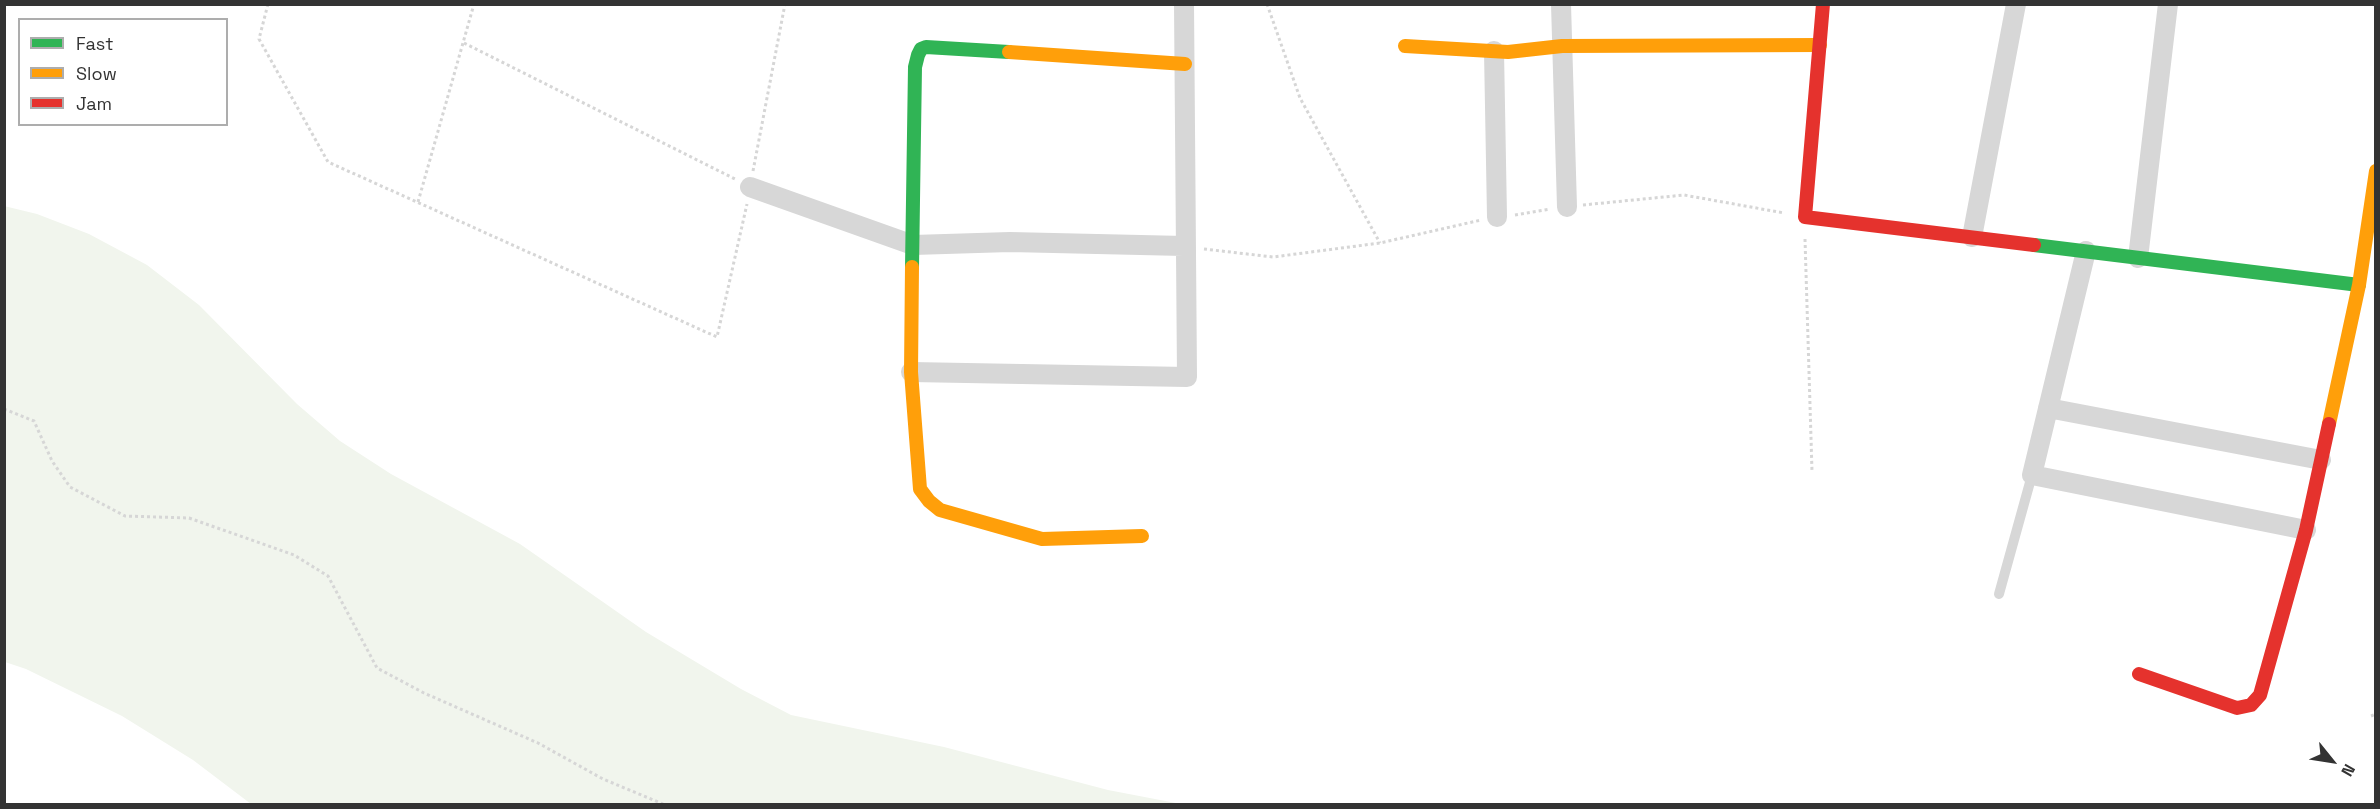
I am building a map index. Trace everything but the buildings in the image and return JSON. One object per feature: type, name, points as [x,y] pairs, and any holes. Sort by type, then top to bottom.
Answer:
[{"type":"street","points":[[911,372],[1187,377],[1184,246],[1184,4]]},
{"type":"street","points":[[1561,4],[1567,207]]},
{"type":"street","points":[[1823,4],[1805,217],[2359,285]]},
{"type":"street","points":[[1972,237],[2016,4]]},
{"type":"street","points":[[2138,258],[2168,4]]},
{"type":"street","points":[[1405,46],[1508,52],[1562,46],[1820,45]]},
{"type":"street","points":[[1142,536],[1042,539],[940,510],[920,489],[911,372],[915,67],[921,49],[926,46],[1185,64]]},
{"type":"street","points":[[1494,51],[1497,218]]},
{"type":"street","points":[[2139,674],[2237,708],[2244,708],[2256,701],[2260,695],[2306,530],[2359,285],[2376,171]]},
{"type":"street","points":[[750,187],[914,245],[1010,242],[1184,246]]},
{"type":"street","points":[[2086,251],[2032,476],[2306,530]]},
{"type":"street","points":[[2048,408],[2321,460]]},
{"type":"lane","points":[[1999,594],[2032,476]]},
{"type":"path","points":[[268,4],[259,39],[328,162],[717,337],[750,187],[785,4]]},
{"type":"path","points":[[418,202],[474,4]]},
{"type":"path","points":[[1267,4],[1300,98],[1380,243]]},
{"type":"path","points":[[464,43],[750,187]]},
{"type":"path","points":[[1184,246],[1273,257],[1380,243],[1497,218],[1567,207],[1684,195],[1805,217],[1812,471]]},
{"type":"path","points":[[4,409],[34,421],[52,460],[70,487],[124,516],[189,518],[294,555],[328,576],[377,668],[424,693],[537,742],[603,779],[663,804]]},
{"type":"shaded area","points":[[4,206],[37,214],[89,234],[147,265],[199,305],[297,404],[340,441],[391,474],[520,544],[646,632],[741,689],[791,715],[944,747],[1108,790],[1181,804],[251,804],[193,760],[122,716],[26,669],[5,662]]},
{"type":"traffic: fast","points":[[912,267],[915,67],[918,55],[921,49],[926,47],[1009,52]]},
{"type":"traffic: fast","points":[[2034,245],[2359,285]]},
{"type":"traffic: slow","points":[[1405,46],[1508,52],[1562,46],[1820,45]]},
{"type":"traffic: slow","points":[[1009,52],[1185,64]]},
{"type":"traffic: slow","points":[[2329,424],[2359,285],[2376,171]]},
{"type":"traffic: slow","points":[[912,267],[911,372],[920,489],[929,501],[940,510],[1042,539],[1142,536]]},
{"type":"traffic: jam","points":[[1823,4],[1805,217],[2034,245]]},
{"type":"traffic: jam","points":[[2139,674],[2237,708],[2251,705],[2260,695],[2306,530],[2329,424]]}]
